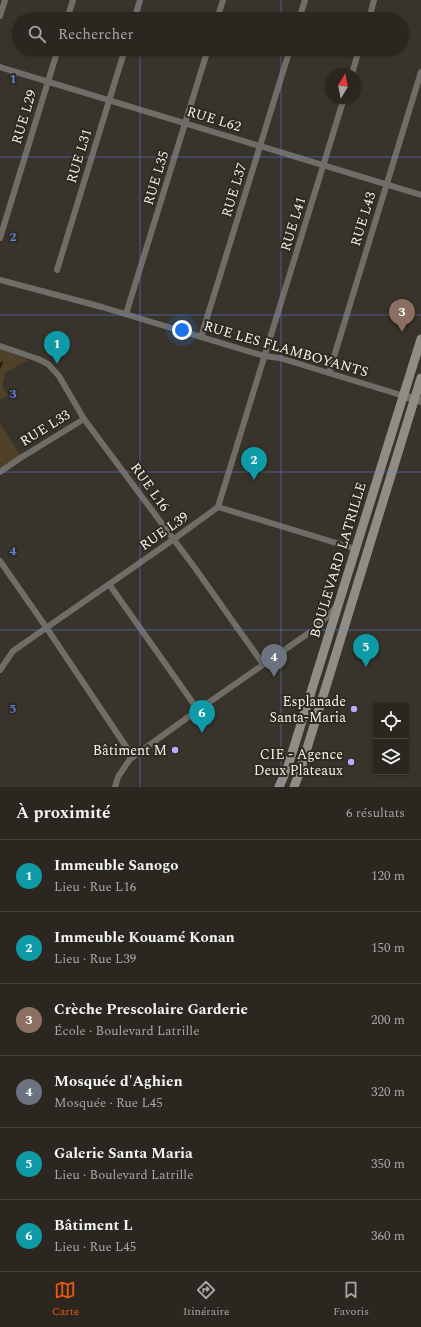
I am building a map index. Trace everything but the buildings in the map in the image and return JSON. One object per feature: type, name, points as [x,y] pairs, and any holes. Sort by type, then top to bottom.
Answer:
[{"type":"main road","name":"BOULEVARD LATRILLE","points":[[279,787],[288,766],[340,603],[421,340]]},
{"type":"main road","name":"BOULEVARD LATRILLE","points":[[294,787],[418,400],[421,378]]},
{"type":"street","points":[[0,16],[5,0]]},
{"type":"street","points":[[69,12],[73,0]]},
{"type":"street","points":[[136,12],[140,0]]},
{"type":"street","points":[[219,12],[223,0]]},
{"type":"street","points":[[301,12],[304,0]]},
{"type":"street","points":[[370,12],[374,0]]},
{"type":"street","name":"RUE L29","points":[[0,238],[56,56]]},
{"type":"street","name":"RUE L31","points":[[57,270],[123,56]]},
{"type":"street","name":"RUE L35","points":[[126,314],[206,56]]},
{"type":"street","name":"RUE L37","points":[[201,337],[288,56]]},
{"type":"street","points":[[354,68],[357,56]]},
{"type":"street","name":"RUE L62","points":[[0,67],[421,195]]},
{"type":"street","name":"RUE L43","points":[[329,373],[421,72]]},
{"type":"street","name":"RUE L41","points":[[264,356],[342,104]]},
{"type":"street","name":"RUE LES FLAMBOYANTS","points":[[0,280],[126,314],[264,356],[280,358],[404,396]]},
{"type":"street","name":"RUE L16","points":[[0,346],[27,354],[48,364],[59,376],[84,419],[174,540],[263,664]]},
{"type":"street","points":[[264,356],[218,507],[230,512],[356,549]]},
{"type":"street","points":[[404,396],[418,400]]},
{"type":"street","name":"RUE L33","points":[[0,472],[84,419]]},
{"type":"street","name":"RUE L39","points":[[0,670],[13,651],[174,540],[218,507]]},
{"type":"street","points":[[0,561],[46,627],[132,758]]},
{"type":"street","points":[[109,584],[198,710]]},
{"type":"street","points":[[115,787],[118,778],[132,758],[316,628],[340,603]]},
{"type":"shaded area","points":[[0,349],[28,360],[5,373],[2,386],[8,395],[0,400]]},
{"type":"shaded area","points":[[0,423],[20,455],[0,468]]},
{"type":"waterway","points":[[0,367],[2,362]]},
{"type":"place","name":"Crèche Prescolaire Garderie","points":[[402,332]]},
{"type":"place","name":"Immeuble Sanogo","points":[[57,364]]},
{"type":"place","name":"Immeuble Kouamé Konan","points":[[254,480]]},
{"type":"place","name":"Galerie Santa Maria","points":[[366,667]]},
{"type":"place","name":"Mosquée d'Aghien","points":[[274,677]]},
{"type":"place","name":"Esplanade Santa-Maria","points":[[354,709]]},
{"type":"place","name":"Bâtiment L","points":[[202,733]]},
{"type":"place","name":"Bâtiment M","points":[[175,750]]},
{"type":"place","name":"CIE - Agence Deux Plateaux","points":[[351,762]]}]
